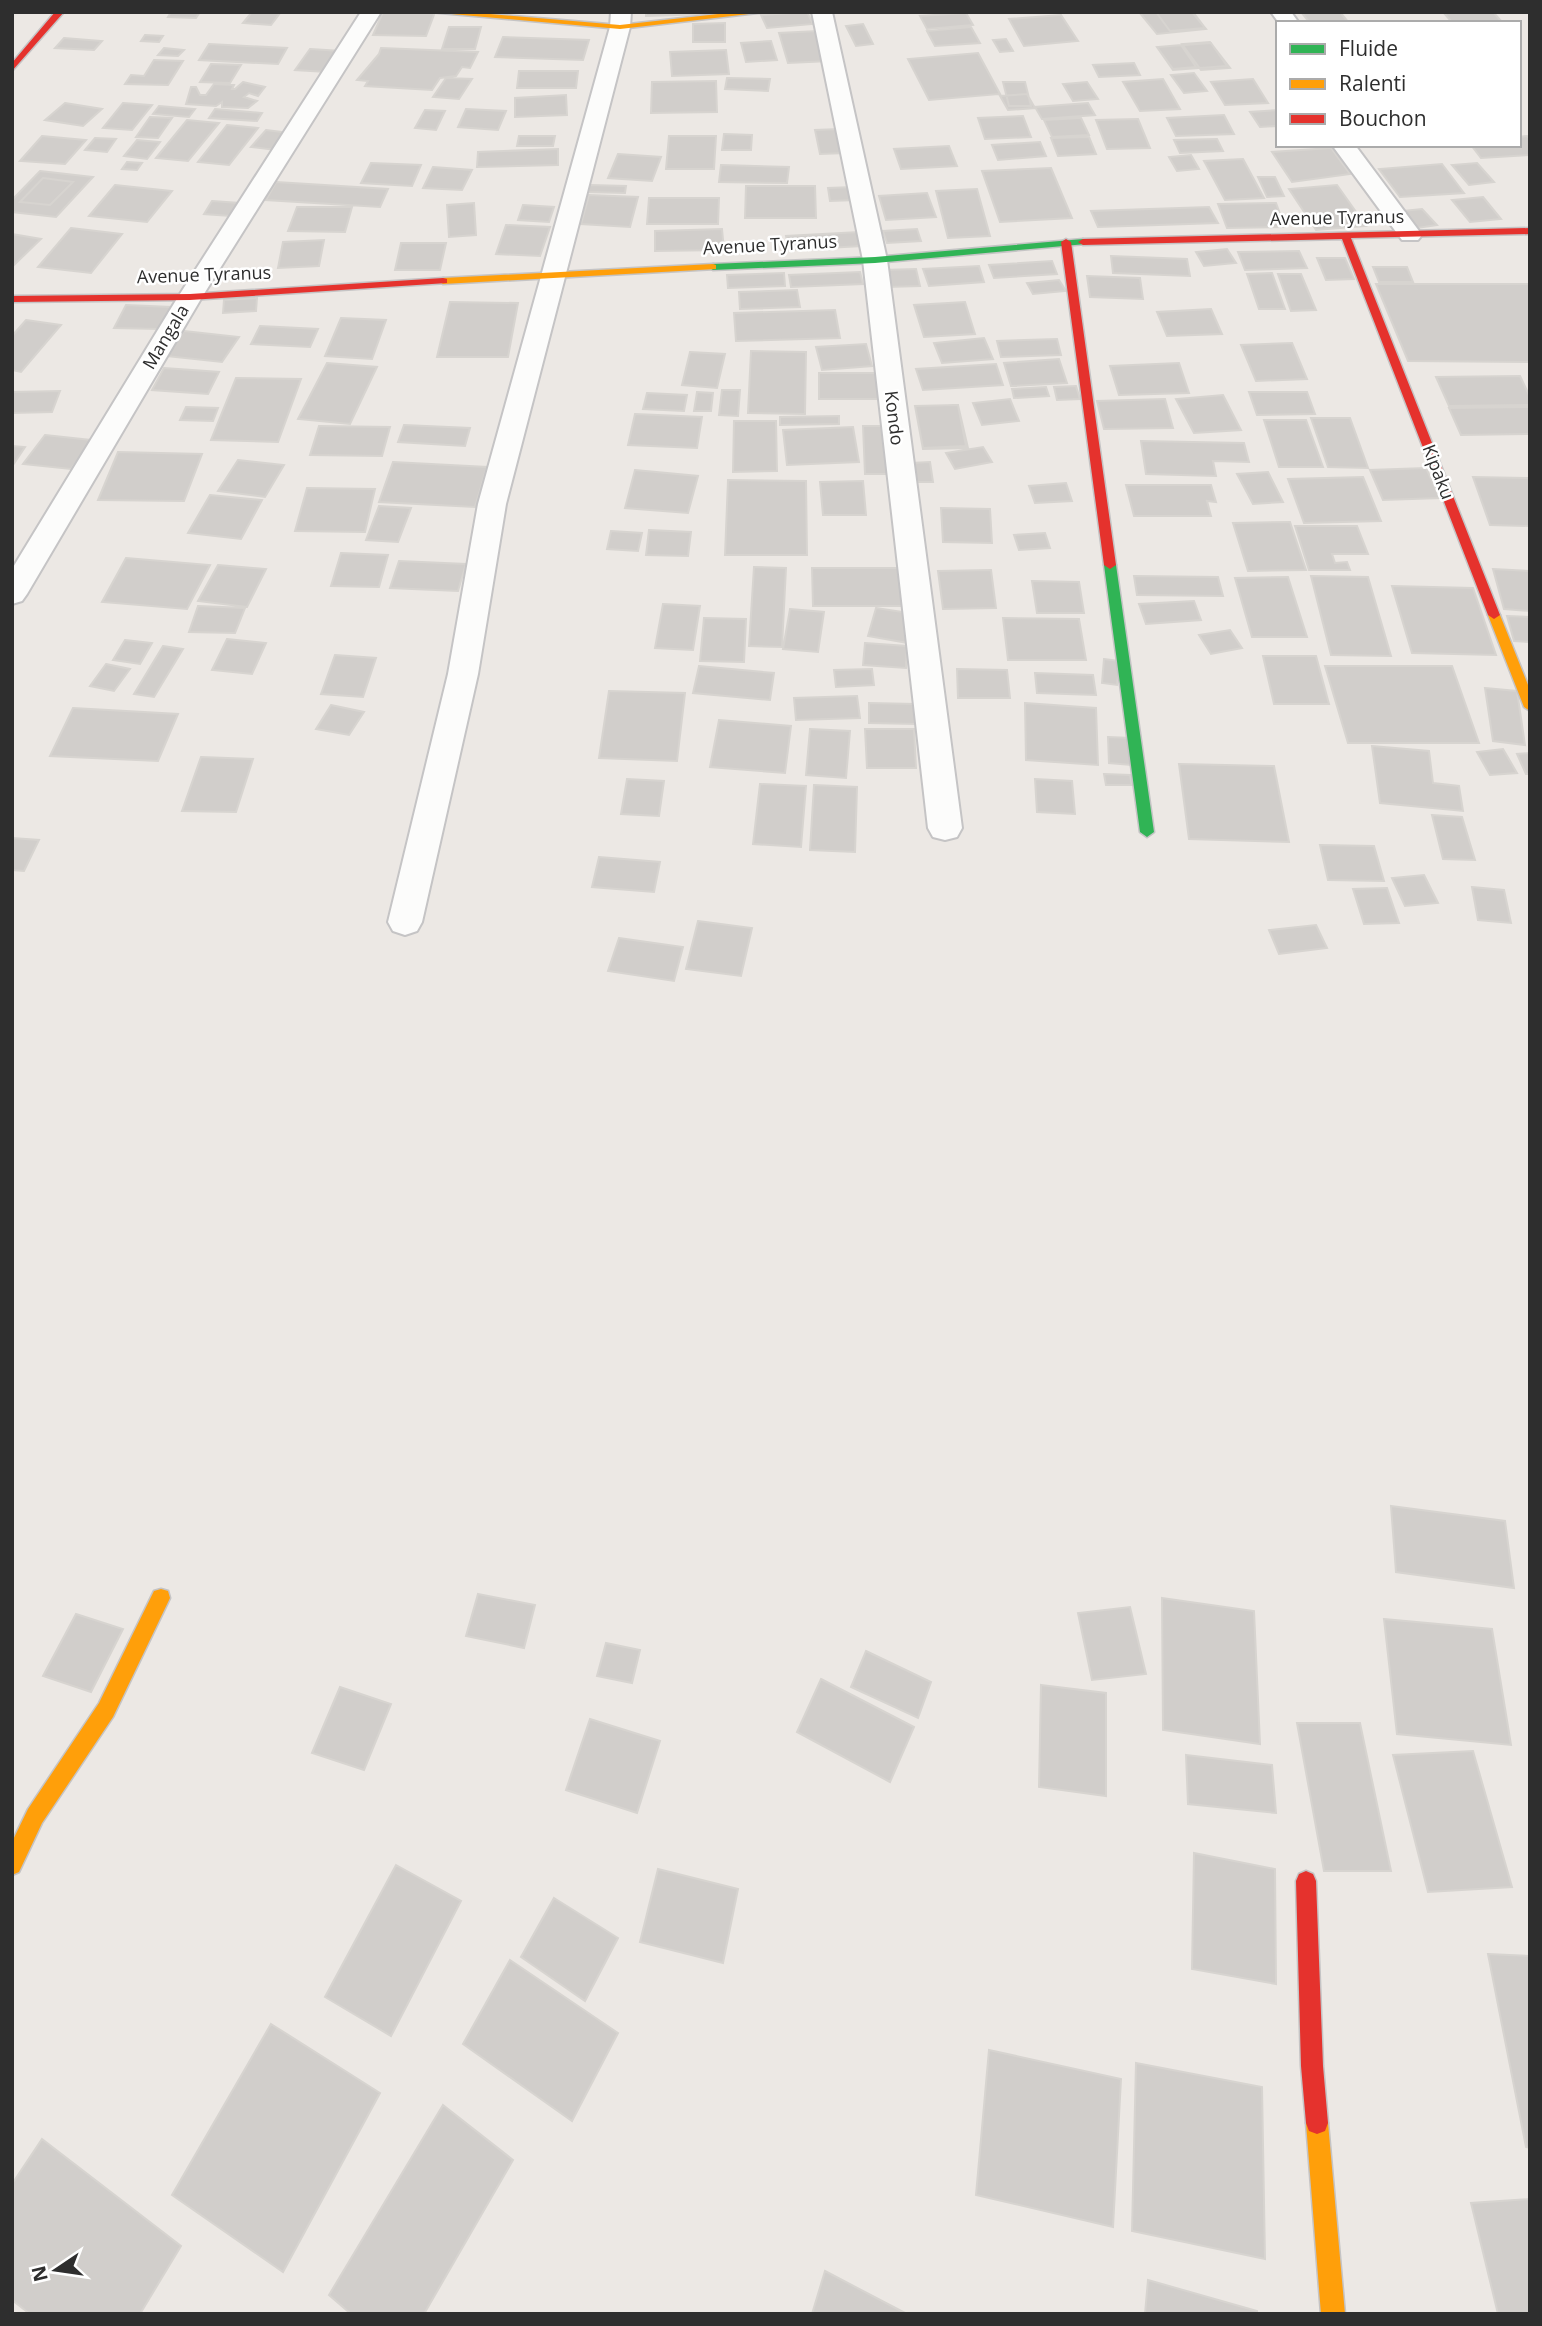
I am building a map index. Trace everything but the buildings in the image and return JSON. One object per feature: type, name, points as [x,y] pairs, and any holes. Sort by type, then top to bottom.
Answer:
[{"type":"street","points":[[12,69],[60,12]]},
{"type":"street","name":"Mangala","points":[[12,594],[190,297],[371,12]]},
{"type":"street","points":[[433,12],[621,20],[762,12]]},
{"type":"street","name":"Kondo","points":[[822,12],[875,260],[945,828]]},
{"type":"street","points":[[405,922],[463,674],[492,504],[621,20]]},
{"type":"street","points":[[1344,147],[1410,235]]},
{"type":"street","name":"Avenue Tyranus","points":[[12,299],[190,297],[554,274],[875,260],[1066,242],[1346,237],[1530,230]]},
{"type":"street","name":"Kipaku","points":[[1346,237],[1530,707]]},
{"type":"street","points":[[1066,242],[1147,832]]},
{"type":"street","points":[[12,1865],[35,1816],[106,1710],[161,1598]]},
{"type":"street","points":[[1306,1881],[1312,2066],[1333,2314]]},
{"type":"traffic: fast","points":[[713,267],[875,260],[1083,242]]},
{"type":"traffic: fast","points":[[1110,565],[1147,832]]},
{"type":"traffic: slow","points":[[433,12],[620,27],[762,12]]},
{"type":"traffic: slow","points":[[443,281],[713,267]]},
{"type":"traffic: slow","points":[[1494,615],[1530,707]]},
{"type":"traffic: slow","points":[[12,1865],[35,1816],[106,1710],[161,1598]]},
{"type":"traffic: slow","points":[[1317,2123],[1333,2314]]},
{"type":"traffic: jam","points":[[12,69],[60,12]]},
{"type":"traffic: jam","points":[[1083,242],[1530,231]]},
{"type":"traffic: jam","points":[[1346,237],[1494,615]]},
{"type":"traffic: jam","points":[[1066,242],[1110,565]]},
{"type":"traffic: jam","points":[[12,299],[190,297],[443,281]]},
{"type":"traffic: jam","points":[[1306,1881],[1312,2066],[1317,2123]]}]
